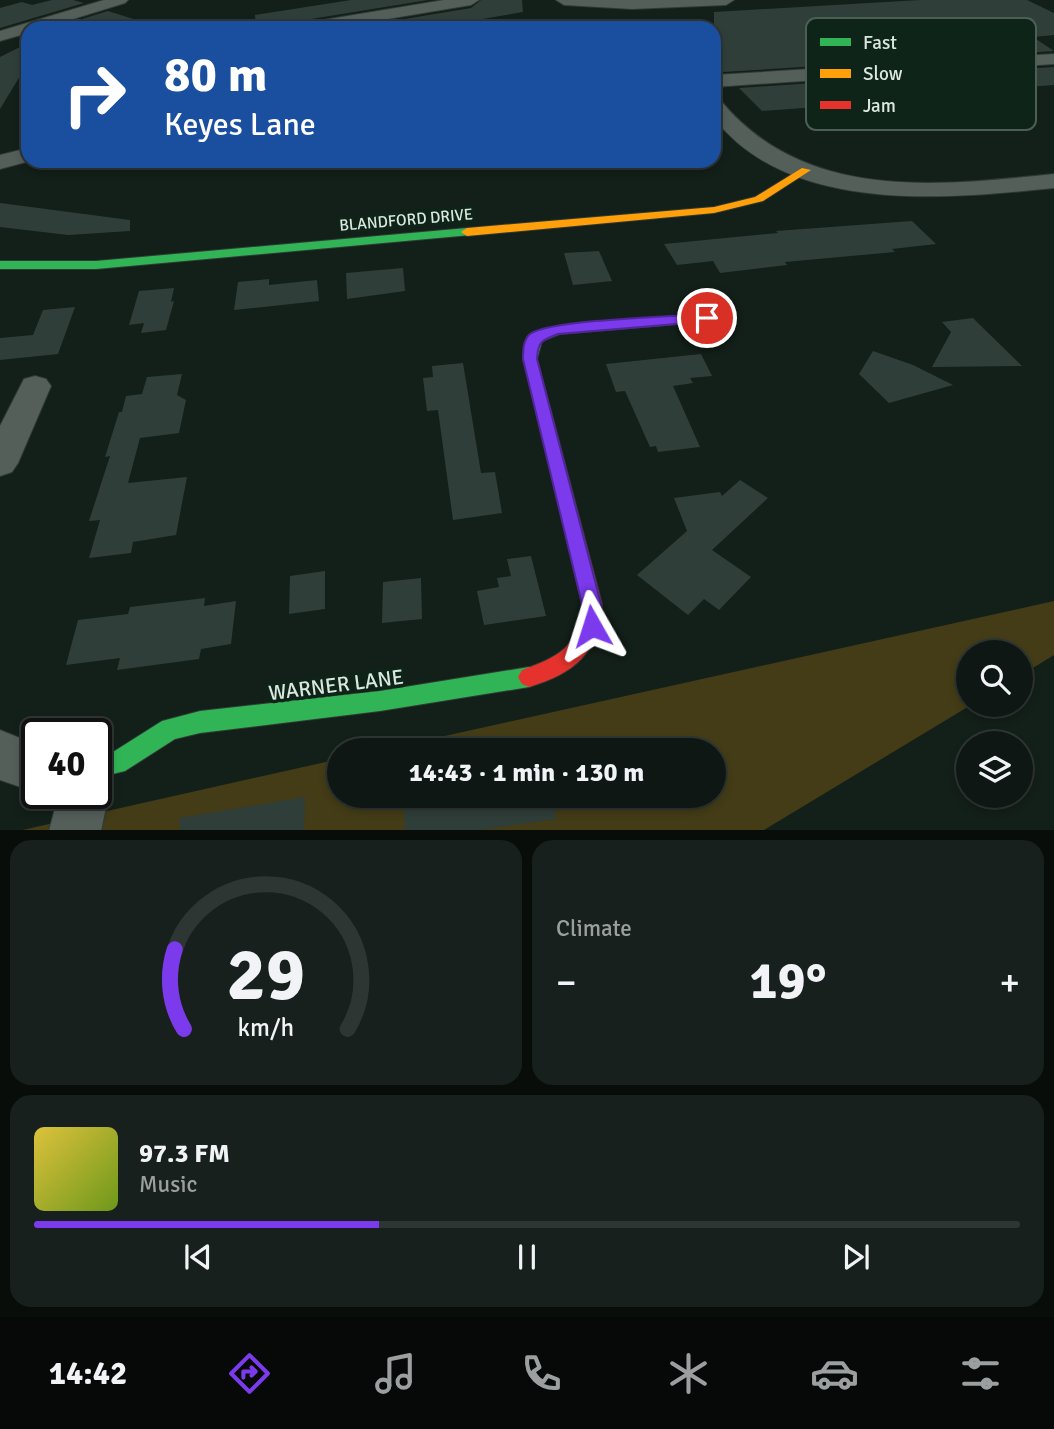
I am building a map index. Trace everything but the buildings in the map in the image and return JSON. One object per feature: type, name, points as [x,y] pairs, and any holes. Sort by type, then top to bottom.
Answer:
[{"type":"street","points":[[50,21],[120,0]]},
{"type":"street","points":[[346,21],[471,0]]},
{"type":"street","points":[[564,0],[632,5],[726,0]]},
{"type":"street","points":[[0,36],[21,30]]},
{"type":"street","points":[[1036,60],[1054,59]]},
{"type":"street","points":[[721,81],[806,75]]},
{"type":"street","points":[[721,113],[756,148],[806,170],[864,185],[949,191],[1054,181]]},
{"type":"street","points":[[0,162],[21,157]]},
{"type":"street","name":"BLANDFORD DRIVE","points":[[0,265],[96,265],[714,210],[759,199],[806,170]]},
{"type":"street","name":"WARNER LANE","points":[[112,764],[170,729],[423,696],[539,674],[564,664],[582,647],[592,626],[592,604],[530,359],[531,345],[535,337],[556,330],[707,318]]},
{"type":"street","points":[[0,463],[34,386]]},
{"type":"street","points":[[0,754],[21,763]]},
{"type":"street","points":[[75,830],[80,809]]},
{"type":"shaded area","points":[[1054,601],[1054,655],[1033,668],[1033,640],[956,640],[956,714],[764,830],[22,830],[327,762],[327,808],[726,808],[726,738],[436,738]]},
{"type":"traffic: fast","points":[[0,265],[96,265],[467,232]]},
{"type":"traffic: fast","points":[[558,468],[530,359],[536,339],[557,330],[707,318]]},
{"type":"traffic: fast","points":[[112,764],[170,729],[200,722],[380,701],[529,677]]},
{"type":"traffic: slow","points":[[467,232],[714,210],[759,199],[806,170]]},
{"type":"traffic: jam","points":[[529,677],[555,668],[575,653],[591,619],[592,604],[558,468]]},
{"type":"route","points":[[592,626],[592,604],[530,359],[531,345],[535,337],[556,330],[707,318]]}]
